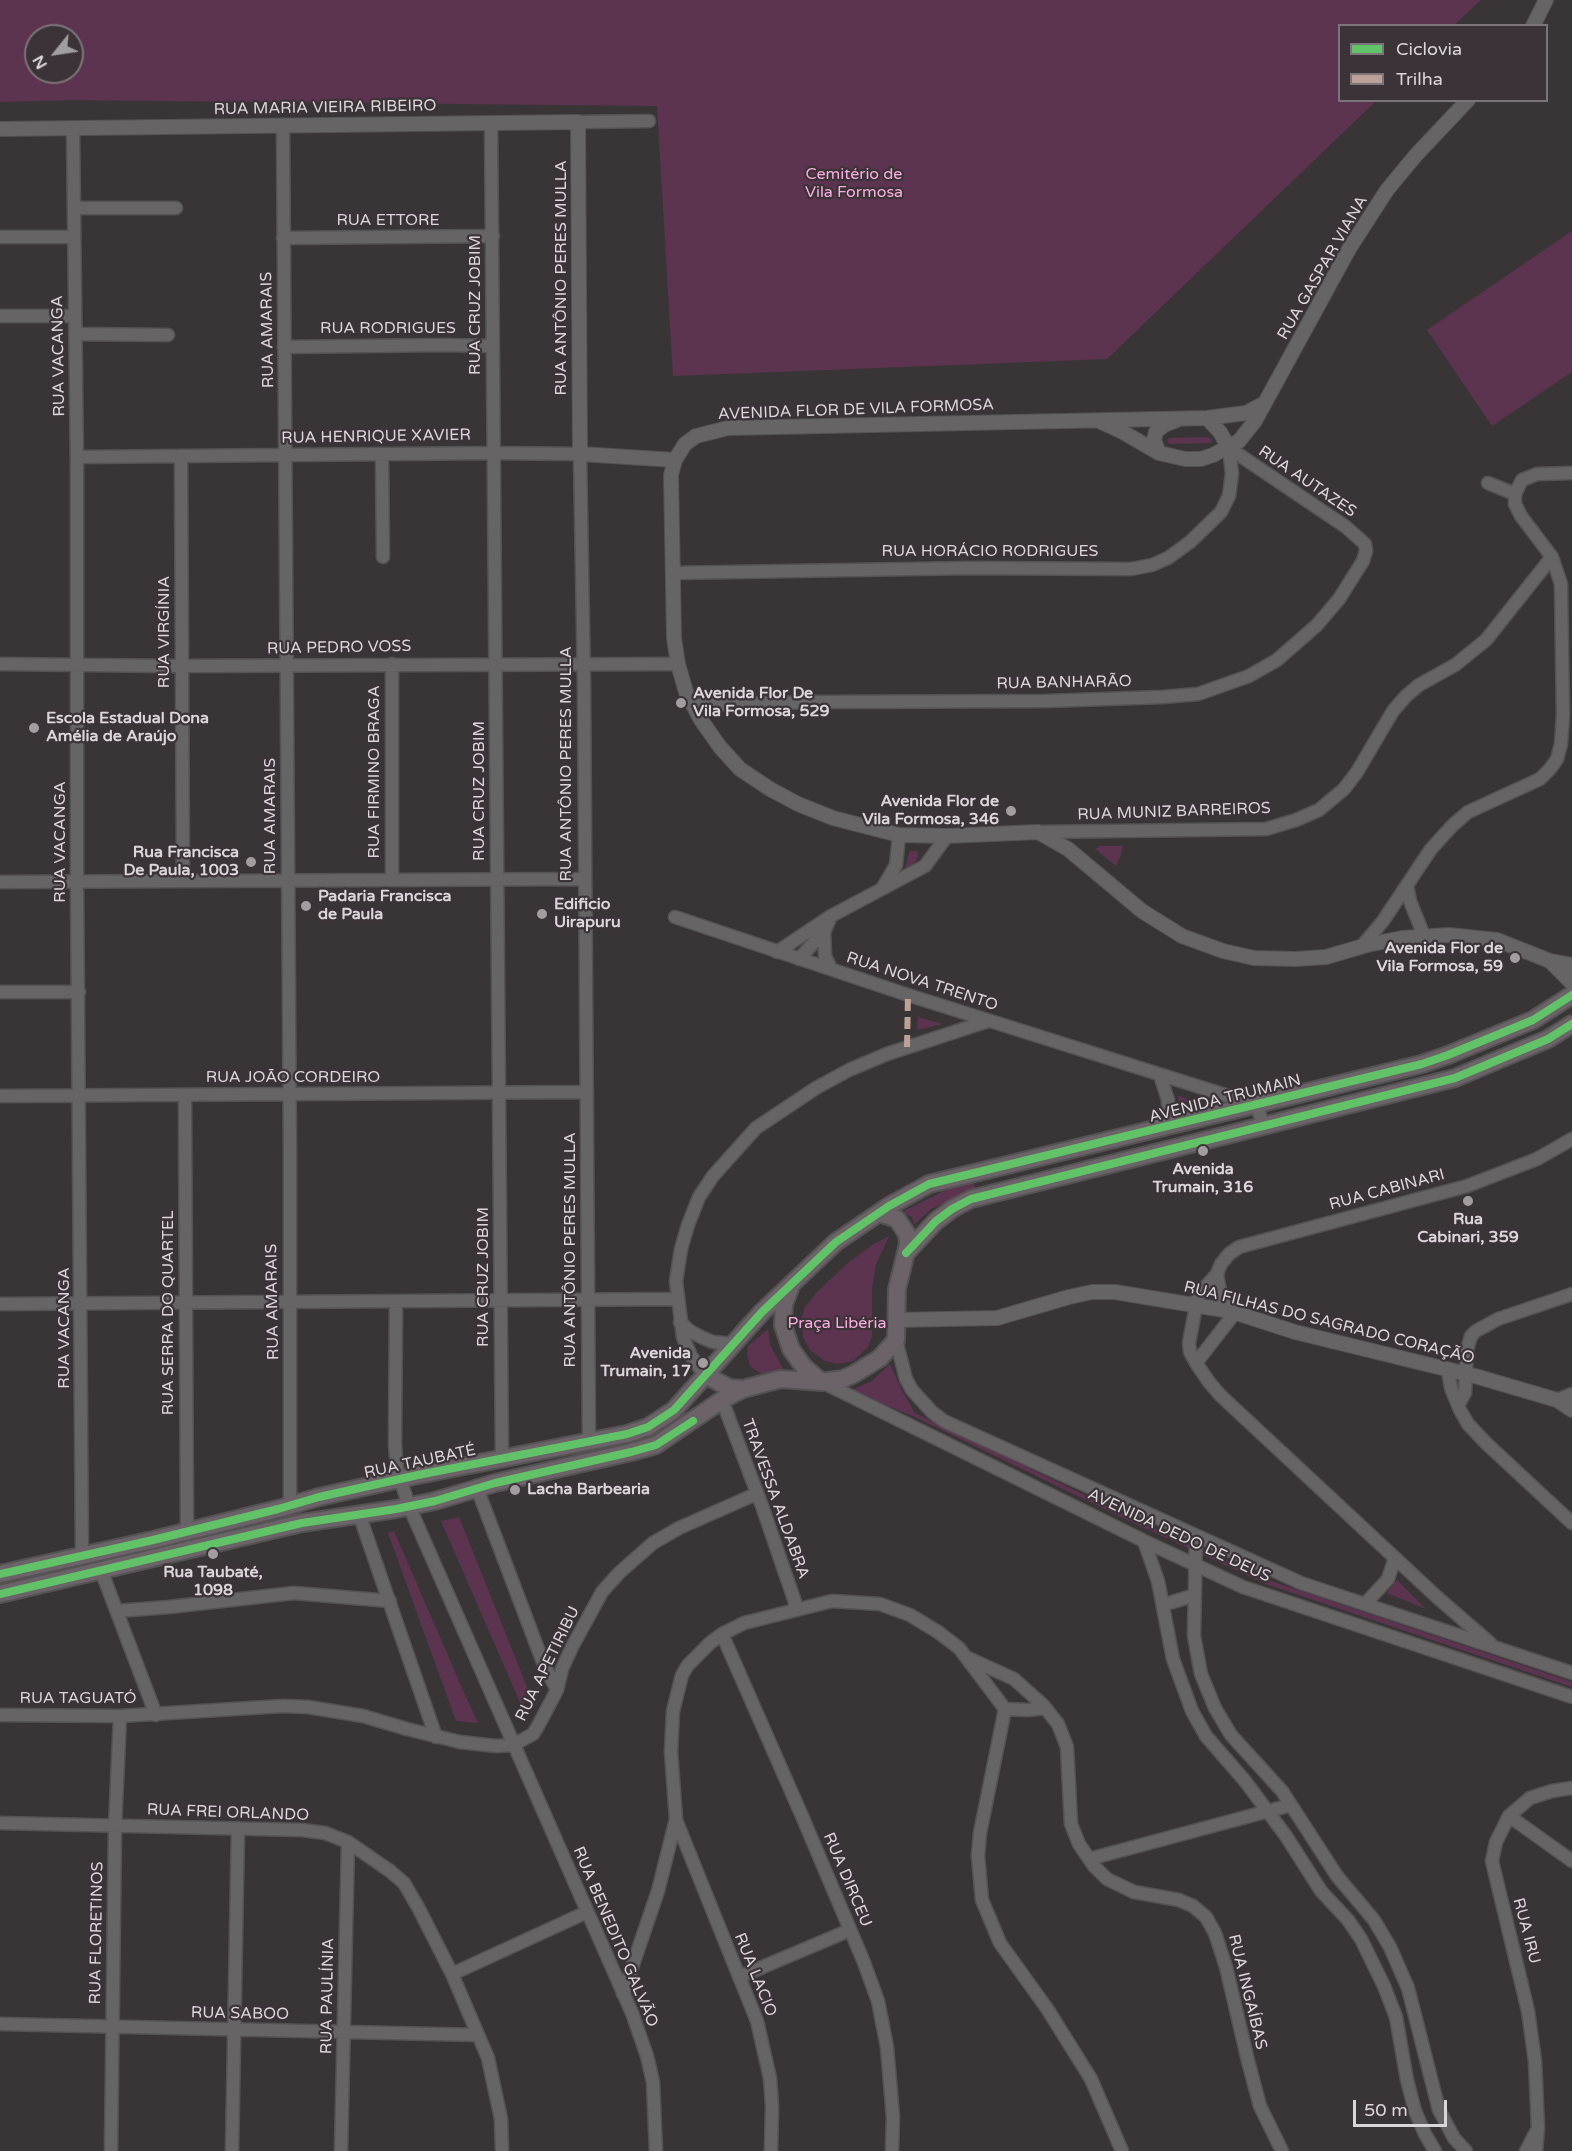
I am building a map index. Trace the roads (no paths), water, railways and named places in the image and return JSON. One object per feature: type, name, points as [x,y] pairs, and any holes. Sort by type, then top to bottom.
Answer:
[{"type":"main road","name":"AVENIDA TRUMAIN","points":[[879,1213],[929,1184],[949,1178],[1257,1105],[1448,1055],[1533,1020],[1572,995]]},
{"type":"main road","points":[[906,1253],[936,1221],[971,1199],[1455,1078],[1548,1039],[1572,1024]]},
{"type":"main road","points":[[0,1594],[302,1523],[409,1506],[656,1445],[722,1400],[743,1389],[781,1379],[820,1382],[843,1379],[880,1358],[896,1340],[897,1289],[908,1244],[903,1226],[897,1219],[879,1213],[836,1242],[791,1284],[784,1304],[783,1325],[791,1349],[803,1366],[820,1382]]},
{"type":"main road","name":"RUA TAUBATÉ","points":[[0,1574],[187,1531],[319,1497],[627,1434],[661,1420],[675,1410],[791,1284]]},
{"type":"main road","points":[[705,1375],[730,1388],[743,1389]]},
{"type":"street","points":[[1534,24],[1546,0]]},
{"type":"street","name":"RUA GASPAR VIANA","points":[[1229,448],[1248,432],[1349,249],[1387,190],[1416,155],[1466,102]]},
{"type":"street","name":"RUA MARIA VIEIRA RIBEIRO","points":[[0,129],[649,121]]},
{"type":"street","name":"RUA ANTÔNIO PERES MULLA","points":[[578,122],[589,1441]]},
{"type":"street","name":"RUA CRUZ JOBIM","points":[[491,123],[502,1458]]},
{"type":"street","name":"RUA AMARAIS","points":[[283,125],[290,1506]]},
{"type":"street","name":"RUA VACANGA","points":[[73,128],[77,457],[77,881],[82,1555]]},
{"type":"street","points":[[74,208],[176,208]]},
{"type":"street","name":"RUA ETTORE","points":[[284,238],[493,236]]},
{"type":"street","points":[[0,237],[74,237]]},
{"type":"street","points":[[0,316],[75,316]]},
{"type":"street","points":[[75,334],[168,336]]},
{"type":"street","name":"RUA RODRIGUES","points":[[284,347],[493,346]]},
{"type":"street","points":[[1207,418],[1246,413],[1263,404]]},
{"type":"street","points":[[1207,418],[1220,432],[1229,448]]},
{"type":"street","name":"AVENIDA FLOR DE VILA FORMOSA","points":[[675,460],[685,444],[696,436],[728,428],[1207,418]]},
{"type":"street","points":[[1159,453],[1154,440],[1156,432],[1164,425],[1181,419]]},
{"type":"street","name":"AVENIDA FLOR DE VILA FORMOSA","points":[[1096,420],[1121,431],[1159,453],[1185,459],[1201,459],[1229,448]]},
{"type":"street","name":"RUA AUTAZES","points":[[1229,448],[1346,527],[1365,544]]},
{"type":"street","name":"RUA HORÁCIO RODRIGUES","points":[[673,573],[963,568],[1131,568],[1152,565],[1168,558],[1190,542],[1221,512],[1229,496],[1232,474],[1229,448]]},
{"type":"street","name":"RUA HENRIQUE XAVIER","points":[[77,457],[494,453],[580,454],[675,460]]},
{"type":"street","points":[[382,454],[383,557]]},
{"type":"street","name":"RUA VIRGÍNIA","points":[[181,456],[183,880]]},
{"type":"street","points":[[675,460],[671,476],[674,638],[686,692],[720,747],[740,769],[770,789],[798,804],[833,818],[899,835],[947,836],[1038,832],[1068,849],[1142,911],[1182,936],[1223,951],[1254,958],[1296,960],[1326,957],[1362,946],[1402,938],[1471,936],[1497,940],[1550,961],[1572,965]]},
{"type":"street","points":[[1362,946],[1375,933],[1431,849],[1468,812],[1540,778],[1557,759],[1561,744],[1563,715],[1561,584],[1552,557],[1521,516],[1515,504],[1515,494],[1522,480],[1537,474],[1572,473]]},
{"type":"street","points":[[1488,483],[1515,494]]},
{"type":"street","name":"RUA BANHARÃO","points":[[693,705],[1046,701],[1163,698],[1198,694],[1249,676],[1277,660],[1294,646],[1339,600],[1363,561],[1366,551],[1365,544]]},
{"type":"street","name":"RUA MUNIZ BARREIROS","points":[[1038,832],[1266,829],[1319,810],[1333,800],[1357,772],[1393,711],[1406,696],[1419,685],[1455,665],[1486,640],[1552,557]]},
{"type":"street","name":"RUA PEDRO VOSS","points":[[0,664],[287,666],[496,663],[678,664]]},
{"type":"street","name":"RUA FIRMINO BRAGA","points":[[392,664],[392,879]]},
{"type":"street","points":[[882,888],[896,865],[899,835]]},
{"type":"street","points":[[777,952],[831,916],[925,866],[947,836]]},
{"type":"street","points":[[0,882],[584,879]]},
{"type":"street","points":[[1407,886],[1410,902],[1424,936]]},
{"type":"street","points":[[799,959],[825,930],[831,916]]},
{"type":"street","name":"RUA NOVA TRENTO","points":[[675,917],[988,1021],[1257,1105]]},
{"type":"street","points":[[825,930],[825,957],[831,969]]},
{"type":"street","points":[[1550,961],[1572,983]]},
{"type":"street","points":[[0,992],[79,992]]},
{"type":"street","points":[[705,1375],[683,1337],[676,1281],[681,1249],[688,1226],[699,1197],[712,1176],[756,1128],[816,1088],[849,1070],[887,1054],[988,1021]]},
{"type":"street","points":[[1147,1132],[1162,1120],[1168,1109],[1168,1100],[1160,1075]]},
{"type":"street","name":"RUA JOÃO CORDEIRO","points":[[0,1096],[586,1092]]},
{"type":"street","name":"RUA SERRA DO QUARTEL","points":[[185,1095],[187,1531]]},
{"type":"street","points":[[1257,1105],[1263,1125]]},
{"type":"street","name":"RUA CABINARI","points":[[1495,1648],[1220,1395],[1196,1363],[1190,1352],[1189,1343],[1195,1304],[1204,1287],[1217,1274],[1228,1254],[1239,1246],[1467,1186],[1537,1159],[1572,1139]]},
{"type":"street","points":[[1196,1363],[1232,1312],[1221,1297],[1217,1274]]},
{"type":"street","name":"RUA FILHAS DO SAGRADO CORAÇÃO","points":[[897,1320],[997,1318],[1092,1292],[1115,1292],[1232,1312],[1295,1332],[1467,1374],[1557,1400],[1572,1410]]},
{"type":"street","points":[[1458,1405],[1465,1393],[1467,1350],[1476,1331],[1498,1318],[1572,1294]]},
{"type":"street","points":[[0,1304],[677,1299]]},
{"type":"street","name":"RUA BENEDITO GALVÃO","points":[[396,1302],[395,1445],[397,1469],[409,1506],[623,1994],[647,2056],[653,2082],[656,2151]]},
{"type":"street","points":[[680,1323],[690,1331],[713,1342],[734,1344]]},
{"type":"street","name":"AVENIDA DEDO DE DEUS","points":[[896,1340],[906,1379],[912,1390],[932,1412],[944,1421],[1301,1583],[1572,1674]]},
{"type":"street","points":[[1448,1371],[1451,1388],[1463,1417],[1487,1444],[1572,1523]]},
{"type":"street","name":"AVENIDA DEDO DE DEUS","points":[[820,1382],[876,1407],[1144,1541],[1243,1587],[1572,1697]]},
{"type":"street","points":[[1557,1400],[1572,1394]]},
{"type":"street","name":"TRAVESSA ALDABRA","points":[[722,1400],[795,1602],[795,1609]]},
{"type":"street","points":[[477,1488],[544,1665],[557,1690]]},
{"type":"street","name":"RUA APETIRIBU","points":[[513,1745],[533,1734],[557,1690],[562,1669],[593,1607],[602,1592],[619,1574],[653,1543],[679,1528],[756,1494]]},
{"type":"street","points":[[359,1514],[435,1737]]},
{"type":"street","points":[[1196,1536],[1194,1636],[1201,1674],[1215,1708],[1231,1736],[1265,1770],[1291,1805],[1337,1876],[1374,1920],[1390,1947],[1408,1988],[1439,2110],[1454,2138],[1466,2151]]},
{"type":"street","points":[[1144,1541],[1158,1581],[1173,1659],[1192,1711],[1206,1736],[1268,1811],[1322,1890],[1354,1930],[1371,1958],[1396,2017],[1415,2111],[1435,2151]]},
{"type":"street","points":[[1365,1604],[1388,1579],[1395,1558]]},
{"type":"street","points":[[101,1570],[156,1715],[283,1706],[308,1707],[363,1716],[435,1737],[477,1744],[513,1745]]},
{"type":"street","points":[[117,1611],[294,1593],[390,1601]]},
{"type":"street","points":[[1163,1605],[1195,1595]]},
{"type":"street","points":[[623,1994],[658,1891],[676,1819],[671,1752],[673,1711],[678,1689],[688,1665],[723,1634],[744,1623],[832,1601],[880,1604],[910,1615],[945,1637],[966,1657],[996,1697],[1009,1710],[1045,1708]]},
{"type":"street","name":"RUA DIRCEU","points":[[723,1634],[850,1930],[878,2001],[887,2047],[893,2117],[892,2151]]},
{"type":"street","name":"RUA INGAÍBAS","points":[[966,1657],[1006,1674],[1027,1689],[1058,1724],[1066,1747],[1071,1824],[1079,1844],[1107,1879],[1134,1892],[1179,1900],[1193,1906],[1206,1917],[1215,1933],[1226,1967],[1260,2106],[1282,2151]]},
{"type":"street","points":[[996,1697],[999,1680],[1006,1674]]},
{"type":"street","points":[[1009,1710],[1020,1705],[1026,1698],[1027,1689]]},
{"type":"street","points":[[1009,1710],[980,1833],[978,1856],[982,1900],[1000,1943],[1048,2010],[1091,2079],[1122,2151]]},
{"type":"street","name":"RUA TAGUATÓ","points":[[0,1715],[156,1715]]},
{"type":"street","name":"RUA FLORETINOS","points":[[111,2151],[115,1827],[120,1716]]},
{"type":"street","name":"RUA IRU","points":[[1536,2151],[1538,2128],[1535,2061],[1528,2011],[1492,1861],[1496,1842],[1509,1816],[1530,1798],[1572,1788]]},
{"type":"street","points":[[1089,1859],[1291,1805]]},
{"type":"street","points":[[1509,1816],[1572,1861]]},
{"type":"street","name":"RUA LACIO","points":[[676,1819],[757,2020],[770,2078],[771,2151]]},
{"type":"street","points":[[0,1823],[0,1831]]},
{"type":"street","name":"RUA FREI ORLANDO","points":[[0,1823],[302,1830],[325,1833],[348,1842],[404,1883],[453,1974],[488,2058],[501,2119],[502,2151]]},
{"type":"street","points":[[232,2151],[237,1828]]},
{"type":"street","name":"RUA PAULÍNIA","points":[[341,2151],[348,1842]]},
{"type":"street","points":[[453,1974],[587,1912]]},
{"type":"street","points":[[739,1977],[850,1930]]},
{"type":"street","name":"RUA SABOO","points":[[0,2024],[478,2035]]},
{"type":"street","points":[[1526,2151],[1538,2128]]},
{"type":"place","name":"Avenida Flor De Vila Formosa, 529","points":[[681,703]]},
{"type":"place","name":"Escola Estadual Dona Amélia de Araújo","points":[[34,728]]},
{"type":"place","name":"Avenida Flor de Vila Formosa, 346","points":[[1011,811]]},
{"type":"place","name":"Rua Francisca De Paula, 1003","points":[[251,862]]},
{"type":"place","name":"Padaria Francisca de Paula","points":[[306,906]]},
{"type":"place","name":"Edificio Uirapuru","points":[[542,914]]},
{"type":"place","name":"Avenida Flor de Vila Formosa, 59","points":[[1515,958]]},
{"type":"place","name":"Avenida Trumain, 316","points":[[1203,1151]]},
{"type":"place","name":"Rua Cabinari, 359","points":[[1468,1201]]},
{"type":"place","name":"Avenida Trumain, 17","points":[[703,1363]]},
{"type":"place","name":"Lacha Barbearia","points":[[515,1490]]},
{"type":"place","name":"Rua Taubaté, 1098","points":[[213,1554]]},
{"type":"park label","name":"Cemitério de Vila Formosa","points":[[854,184]]},
{"type":"park label","name":"Praça Libéria","points":[[837,1324]]}]
